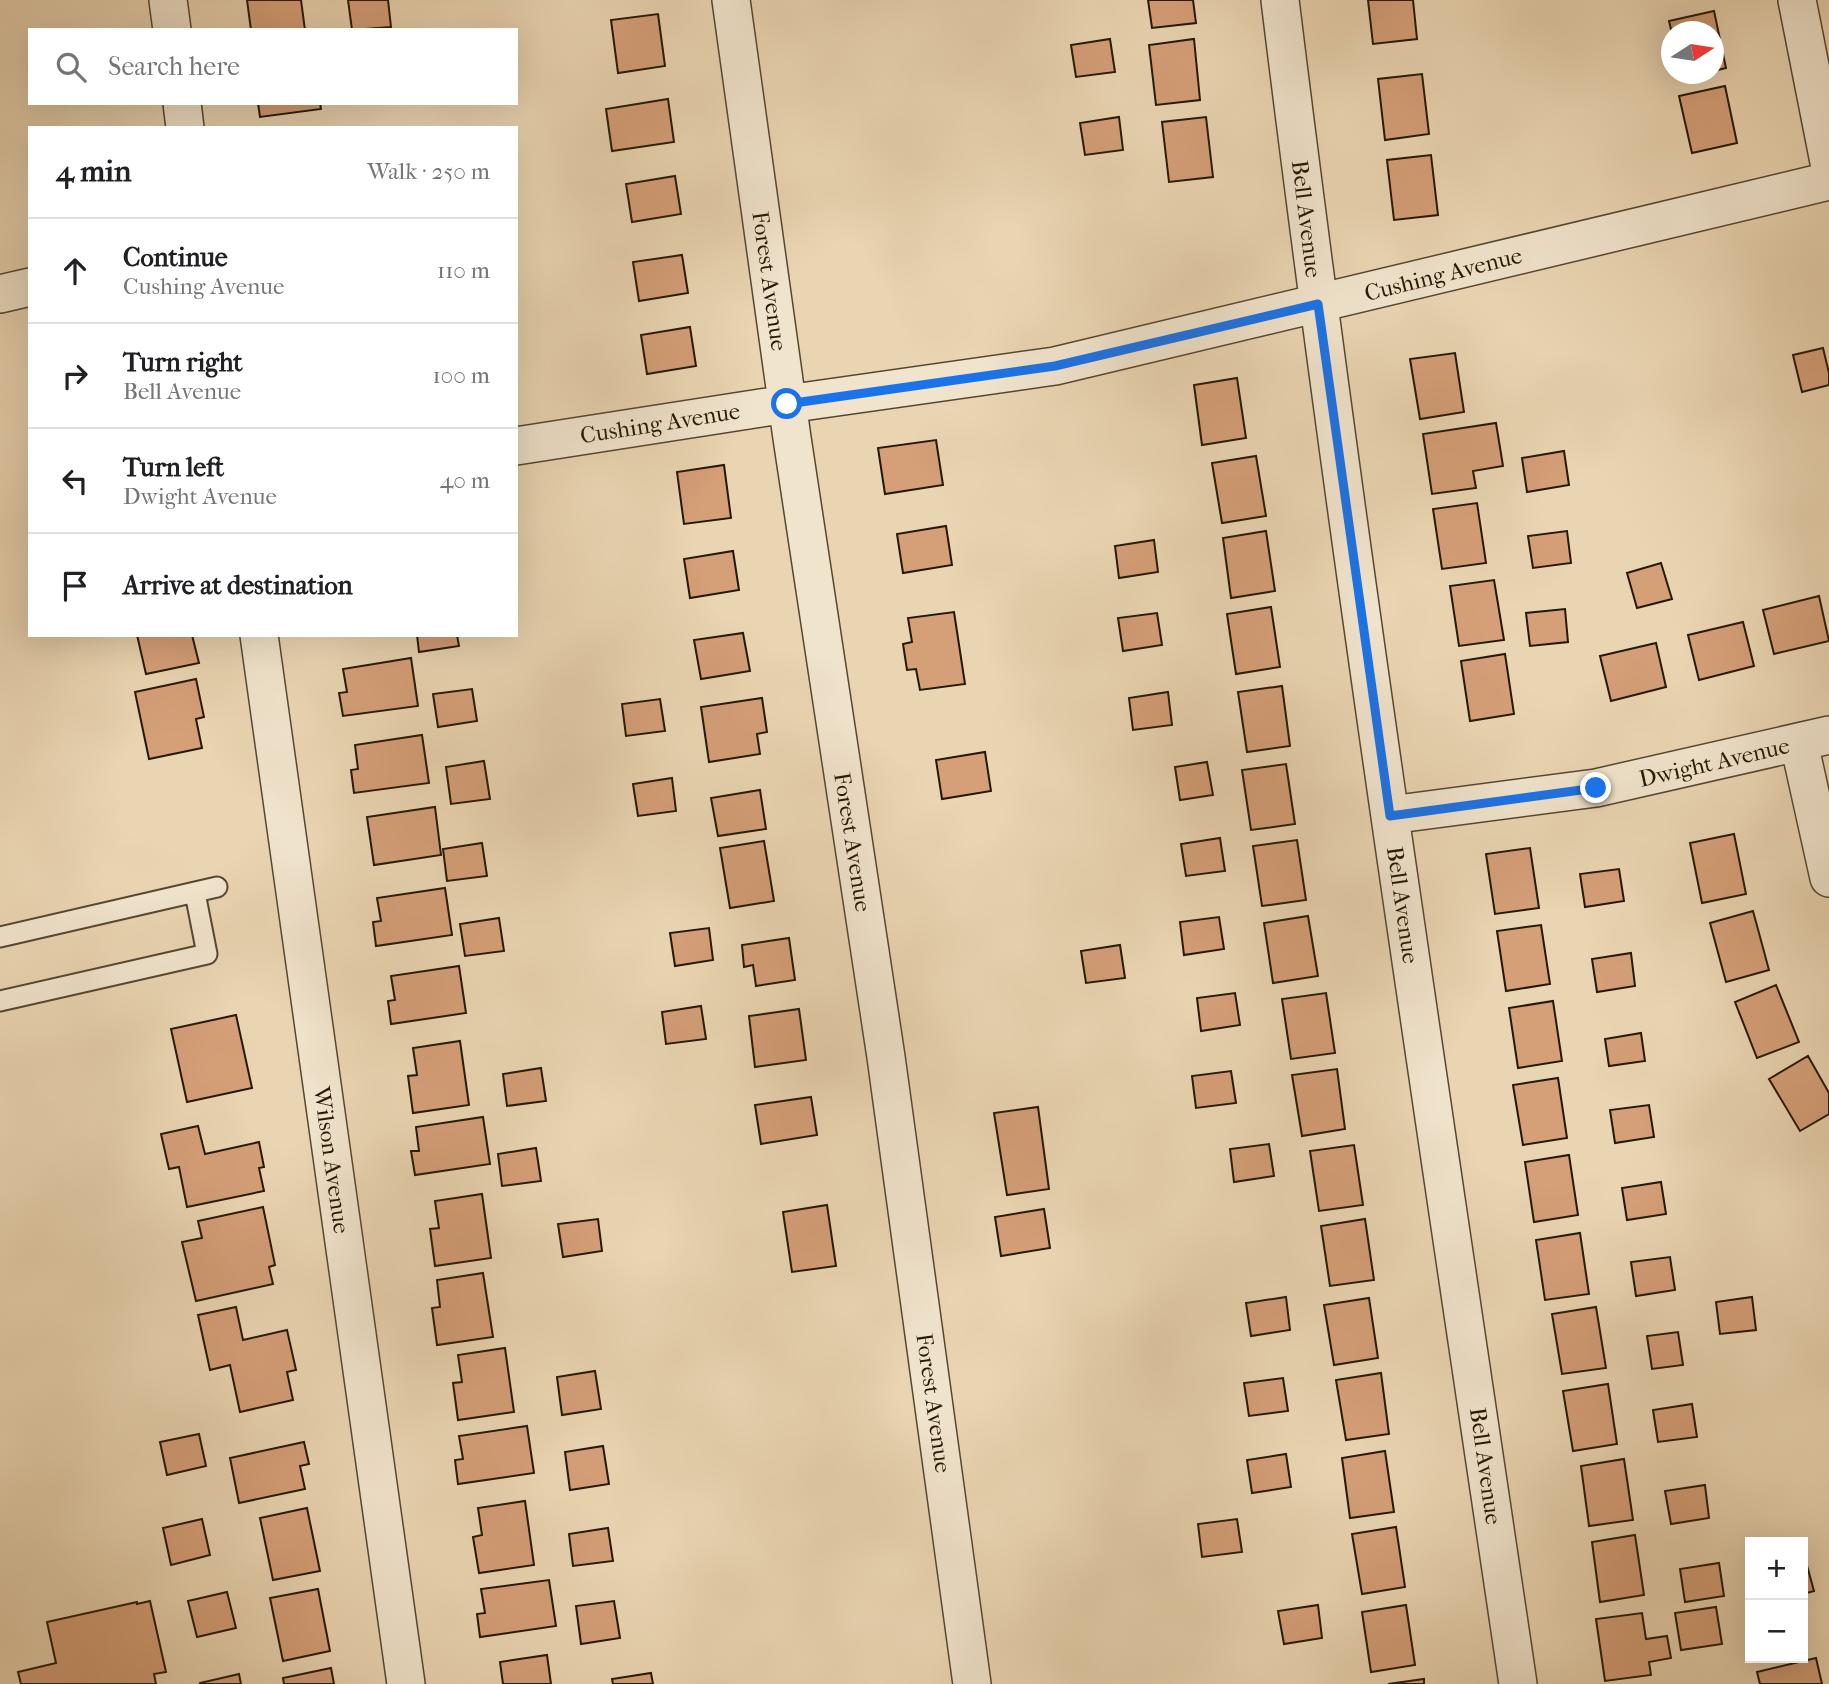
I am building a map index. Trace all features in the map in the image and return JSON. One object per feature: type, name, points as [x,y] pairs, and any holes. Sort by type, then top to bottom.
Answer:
[{"type":"street","points":[[168,0],[172,28]]},
{"type":"street","name":"Forest Avenue","points":[[731,0],[787,404],[886,1057],[972,1684]]},
{"type":"street","name":"Bell Avenue","points":[[1280,0],[1318,304],[1390,816],[1518,1684]]},
{"type":"street","points":[[1797,0],[1829,162]]},
{"type":"street","points":[[182,105],[185,126]]},
{"type":"street","name":"Cushing Avenue","points":[[518,446],[1055,366],[1829,181]]},
{"type":"street","points":[[0,294],[28,287]]},
{"type":"street","name":"Wilson Avenue","points":[[259,637],[406,1684]]},
{"type":"street","points":[[1814,739],[1829,878]]},
{"type":"street","name":"Dwight Avenue","points":[[1390,816],[1596,788],[1814,739]]},
{"type":"lane","points":[[0,937],[216,887]]},
{"type":"lane","points":[[0,1001],[206,954],[195,893]]},
{"type":"building","points":[[247,0],[301,0],[305,28],[251,28]]},
{"type":"building","points":[[348,0],[388,0],[391,27],[352,28]]},
{"type":"building","points":[[1148,0],[1193,0],[1196,23],[1152,28]]},
{"type":"building","points":[[1368,0],[1413,0],[1417,39],[1373,44]]},
{"type":"building","points":[[1714,11],[1716,21],[1669,21]]},
{"type":"building","points":[[658,14],[665,66],[618,73],[611,20]]},
{"type":"building","points":[[1110,39],[1115,72],[1076,77],[1071,45]]},
{"type":"building","points":[[1194,39],[1200,100],[1156,105],[1149,45]]},
{"type":"building","points":[[1422,74],[1429,134],[1385,140],[1378,79]]},
{"type":"building","points":[[1725,86],[1737,143],[1692,153],[1679,96]]},
{"type":"building","points":[[668,99],[674,142],[612,151],[606,109]]},
{"type":"building","points":[[258,105],[320,105],[321,109],[260,117]]},
{"type":"building","points":[[1119,117],[1123,150],[1085,155],[1080,123]]},
{"type":"building","points":[[1206,117],[1213,177],[1169,182],[1162,122]]},
{"type":"building","points":[[1431,155],[1438,215],[1394,220],[1387,160]]},
{"type":"building","points":[[675,176],[681,214],[632,222],[626,184]]},
{"type":"building","points":[[682,255],[688,293],[639,301],[633,262]]},
{"type":"building","points":[[690,327],[696,366],[647,374],[641,335]]},
{"type":"building","points":[[1823,348],[1829,385],[1802,392],[1793,355]]},
{"type":"building","points":[[1455,353],[1464,412],[1420,419],[1410,359]]},
{"type":"building","points":[[1237,378],[1246,438],[1202,445],[1194,385]]},
{"type":"building","points":[[1496,423],[1503,466],[1473,471],[1476,488],[1432,494],[1423,434]]},
{"type":"building","points":[[936,440],[943,485],[885,494],[878,448]]},
{"type":"building","points":[[1564,451],[1569,485],[1527,492],[1522,458]]},
{"type":"building","points":[[1256,456],[1266,516],[1222,523],[1212,463]]},
{"type":"building","points":[[724,465],[731,518],[684,524],[677,472]]},
{"type":"building","points":[[1477,503],[1486,563],[1442,569],[1433,509]]},
{"type":"building","points":[[946,526],[952,565],[903,573],[897,534]]},
{"type":"building","points":[[1266,531],[1275,591],[1231,598],[1223,538]]},
{"type":"building","points":[[1567,531],[1571,563],[1533,568],[1528,536]]},
{"type":"building","points":[[1154,540],[1158,572],[1119,578],[1115,546]]},
{"type":"building","points":[[733,551],[739,590],[690,598],[684,559]]},
{"type":"building","points":[[1661,563],[1672,599],[1637,608],[1627,573]]},
{"type":"building","points":[[1494,580],[1504,640],[1459,646],[1450,586]]},
{"type":"building","points":[[1819,596],[1829,641],[1774,654],[1763,610]]},
{"type":"building","points":[[1271,607],[1280,667],[1236,674],[1227,614]]},
{"type":"building","points":[[1565,609],[1568,642],[1530,646],[1526,613]]},
{"type":"building","points":[[954,612],[965,684],[920,690],[916,669],[907,670],[903,644],[912,642],[908,618]]},
{"type":"building","points":[[1157,613],[1162,645],[1123,651],[1118,618]]},
{"type":"building","points":[[1743,622],[1754,666],[1699,680],[1688,635]]},
{"type":"building","points":[[743,633],[750,671],[701,679],[694,640]]},
{"type":"building","points":[[137,637],[192,637],[199,663],[146,674]]},
{"type":"building","points":[[417,637],[457,637],[459,646],[419,652]]},
{"type":"building","points":[[1656,643],[1666,687],[1611,701],[1600,656]]},
{"type":"building","points":[[1505,654],[1514,714],[1470,721],[1461,661]]},
{"type":"building","points":[[411,658],[418,706],[343,716],[339,693],[347,692],[343,669]]},
{"type":"building","points":[[196,679],[204,717],[196,719],[202,748],[149,759],[135,692]]},
{"type":"building","points":[[1282,686],[1290,746],[1247,752],[1238,692]]},
{"type":"building","points":[[472,689],[477,721],[438,727],[433,694]]},
{"type":"building","points":[[1168,692],[1172,725],[1133,730],[1129,698]]},
{"type":"building","points":[[762,698],[767,732],[757,734],[760,754],[709,762],[701,707]]},
{"type":"building","points":[[660,699],[665,731],[626,736],[622,704]]},
{"type":"building","points":[[422,735],[429,783],[354,793],[351,770],[358,769],[355,745]]},
{"type":"building","points":[[985,752],[991,791],[942,799],[936,760]]},
{"type":"building","points":[[484,761],[490,799],[451,804],[446,767]]},
{"type":"building","points":[[1207,762],[1213,795],[1180,800],[1175,767]]},
{"type":"building","points":[[1286,764],[1295,824],[1251,830],[1242,770]]},
{"type":"building","points":[[672,778],[676,811],[638,816],[633,784]]},
{"type":"building","points":[[760,790],[766,829],[718,836],[711,798]]},
{"type":"building","points":[[435,807],[441,855],[374,865],[367,817]]},
{"type":"building","points":[[1734,834],[1746,894],[1702,903],[1690,843]]},
{"type":"building","points":[[1220,838],[1225,871],[1186,876],[1181,844]]},
{"type":"building","points":[[1297,840],[1306,900],[1262,906],[1253,846]]},
{"type":"building","points":[[764,841],[774,901],[730,908],[720,848]]},
{"type":"building","points":[[482,843],[487,876],[447,881],[443,849]]},
{"type":"building","points":[[1530,848],[1539,908],[1495,914],[1486,854]]},
{"type":"building","points":[[1619,869],[1624,901],[1585,907],[1580,874]]},
{"type":"building","points":[[445,888],[452,935],[376,946],[373,922],[381,921],[377,898]]},
{"type":"building","points":[[1753,911],[1769,970],[1726,982],[1710,923]]},
{"type":"building","points":[[1308,916],[1318,976],[1273,983],[1264,923]]},
{"type":"building","points":[[1219,917],[1224,949],[1184,955],[1180,922]]},
{"type":"building","points":[[499,918],[504,951],[465,956],[460,924]]},
{"type":"building","points":[[1541,925],[1550,984],[1506,991],[1497,931]]},
{"type":"building","points":[[709,928],[713,960],[675,966],[670,933]]},
{"type":"building","points":[[789,938],[795,980],[756,986],[753,965],[744,967],[742,945]]},
{"type":"building","points":[[1120,945],[1125,978],[1086,983],[1081,951]]},
{"type":"building","points":[[1631,953],[1635,986],[1597,992],[1592,959]]},
{"type":"building","points":[[459,966],[466,1013],[391,1024],[388,1001],[395,1000],[391,976]]},
{"type":"building","points":[[1776,985],[1799,1042],[1757,1058],[1735,1002]]},
{"type":"building","points":[[1235,993],[1240,1025],[1201,1031],[1197,998]]},
{"type":"building","points":[[1326,993],[1335,1053],[1291,1059],[1282,999]]},
{"type":"building","points":[[1553,1001],[1562,1061],[1518,1068],[1509,1008]]},
{"type":"building","points":[[701,1006],[706,1039],[666,1044],[662,1012]]},
{"type":"building","points":[[799,1009],[806,1060],[755,1067],[749,1016]]},
{"type":"building","points":[[236,1015],[252,1088],[187,1102],[171,1029]]},
{"type":"building","points":[[1641,1033],[1645,1061],[1609,1066],[1605,1039]]},
{"type":"building","points":[[460,1041],[469,1105],[413,1113],[408,1076],[417,1075],[413,1048]]},
{"type":"building","points":[[1808,1056],[1829,1093],[1829,1114],[1800,1131],[1769,1079]]},
{"type":"building","points":[[541,1068],[546,1101],[507,1106],[503,1074]]},
{"type":"building","points":[[1337,1069],[1345,1129],[1302,1136],[1292,1075]]},
{"type":"building","points":[[1231,1071],[1236,1103],[1196,1108],[1192,1076]]},
{"type":"building","points":[[1558,1078],[1567,1138],[1523,1145],[1513,1085]]},
{"type":"building","points":[[811,1097],[817,1135],[761,1144],[755,1105]]},
{"type":"building","points":[[1649,1105],[1654,1137],[1615,1143],[1610,1110]]},
{"type":"building","points":[[1038,1107],[1049,1189],[1007,1195],[994,1113]]},
{"type":"building","points":[[483,1117],[490,1164],[415,1175],[411,1151],[419,1151],[416,1127]]},
{"type":"building","points":[[198,1126],[205,1154],[259,1142],[264,1167],[259,1168],[264,1191],[187,1207],[179,1167],[169,1169],[161,1134]]},
{"type":"building","points":[[1269,1144],[1274,1176],[1234,1182],[1230,1149]]},
{"type":"building","points":[[1354,1145],[1363,1205],[1319,1211],[1310,1151]]},
{"type":"building","points":[[536,1148],[541,1181],[502,1186],[498,1154]]},
{"type":"building","points":[[1569,1155],[1578,1215],[1534,1222],[1525,1162]]},
{"type":"building","points":[[1661,1182],[1666,1214],[1627,1220],[1622,1188]]},
{"type":"building","points":[[482,1194],[491,1258],[435,1266],[430,1229],[439,1228],[435,1201]]},
{"type":"building","points":[[827,1205],[836,1266],[792,1272],[783,1212]]},
{"type":"building","points":[[263,1207],[275,1265],[269,1267],[273,1284],[196,1301],[182,1242],[202,1238],[198,1221]]},
{"type":"building","points":[[1044,1209],[1050,1248],[1001,1256],[995,1217]]},
{"type":"building","points":[[598,1219],[602,1251],[563,1257],[558,1224]]},
{"type":"building","points":[[1365,1219],[1374,1280],[1330,1286],[1321,1226]]},
{"type":"building","points":[[1580,1233],[1589,1294],[1545,1300],[1536,1240]]},
{"type":"building","points":[[1670,1257],[1675,1290],[1636,1296],[1631,1262]]},
{"type":"building","points":[[483,1273],[493,1337],[437,1345],[432,1308],[440,1307],[437,1280]]},
{"type":"building","points":[[1286,1297],[1290,1330],[1251,1336],[1246,1303]]},
{"type":"building","points":[[1752,1297],[1756,1330],[1720,1334],[1716,1302]]},
{"type":"building","points":[[1369,1298],[1378,1358],[1334,1365],[1324,1305]]},
{"type":"building","points":[[236,1307],[243,1340],[287,1330],[296,1370],[287,1372],[293,1400],[240,1412],[230,1365],[210,1370],[198,1315]]},
{"type":"building","points":[[1596,1307],[1606,1368],[1562,1374],[1552,1314]]},
{"type":"building","points":[[1678,1332],[1683,1365],[1652,1369],[1647,1336]]},
{"type":"building","points":[[505,1348],[514,1412],[458,1420],[453,1383],[462,1382],[458,1355]]},
{"type":"building","points":[[595,1371],[601,1409],[562,1415],[557,1377]]},
{"type":"building","points":[[1381,1373],[1389,1434],[1346,1440],[1336,1380]]},
{"type":"building","points":[[1283,1378],[1288,1411],[1249,1416],[1244,1383]]},
{"type":"building","points":[[1608,1384],[1617,1444],[1573,1451],[1563,1391]]},
{"type":"building","points":[[1692,1404],[1697,1437],[1658,1442],[1653,1410]]},
{"type":"building","points":[[527,1426],[534,1473],[458,1484],[455,1460],[463,1459],[459,1436]]},
{"type":"building","points":[[199,1434],[206,1466],[167,1475],[160,1442]]},
{"type":"building","points":[[304,1442],[309,1464],[300,1466],[305,1489],[239,1503],[230,1458]]},
{"type":"building","points":[[603,1446],[609,1484],[570,1490],[565,1452]]},
{"type":"building","points":[[1385,1451],[1394,1512],[1350,1518],[1342,1458]]},
{"type":"building","points":[[1286,1454],[1291,1487],[1252,1493],[1247,1460]]},
{"type":"building","points":[[1624,1459],[1633,1520],[1589,1526],[1581,1466]]},
{"type":"building","points":[[1705,1485],[1709,1518],[1671,1524],[1665,1491]]},
{"type":"building","points":[[525,1501],[534,1565],[479,1573],[473,1537],[482,1535],[478,1508]]},
{"type":"building","points":[[307,1508],[320,1571],[273,1580],[260,1518]]},
{"type":"building","points":[[202,1519],[210,1555],[171,1565],[163,1528]]},
{"type":"building","points":[[1237,1519],[1242,1552],[1202,1557],[1198,1524]]},
{"type":"building","points":[[1396,1527],[1405,1587],[1362,1594],[1352,1534]]},
{"type":"building","points":[[608,1528],[613,1561],[573,1566],[569,1534]]},
{"type":"building","points":[[1635,1535],[1644,1595],[1600,1602],[1592,1542]]},
{"type":"building","points":[[1719,1563],[1724,1596],[1685,1602],[1680,1569]]},
{"type":"building","points":[[1808,1569],[1814,1591],[1808,1593]]},
{"type":"building","points":[[549,1580],[556,1626],[480,1637],[477,1614],[485,1613],[481,1589]]},
{"type":"building","points":[[318,1589],[330,1651],[283,1661],[270,1598]]},
{"type":"building","points":[[227,1592],[236,1628],[197,1637],[188,1601]]},
{"type":"building","points":[[150,1601],[166,1672],[154,1674],[156,1684],[21,1684],[18,1672],[56,1663],[47,1622]]},
{"type":"building","points":[[614,1601],[620,1638],[581,1644],[576,1606]]},
{"type":"building","points":[[1318,1605],[1322,1638],[1284,1644],[1278,1611]]},
{"type":"building","points":[[1406,1605],[1415,1665],[1371,1672],[1362,1612]]},
{"type":"building","points":[[1716,1607],[1722,1644],[1681,1650],[1675,1613]]},
{"type":"building","points":[[1642,1613],[1646,1639],[1667,1636],[1671,1658],[1649,1662],[1651,1675],[1605,1681],[1596,1619]]},
{"type":"building","points":[[547,1655],[551,1684],[503,1684],[500,1662]]},
{"type":"building","points":[[1816,1658],[1822,1684],[1760,1684],[1757,1672],[1795,1663],[1808,1663],[1808,1660]]},
{"type":"building","points":[[331,1668],[334,1684],[284,1684],[283,1678]]},
{"type":"building","points":[[651,1673],[653,1684],[613,1684],[612,1679]]},
{"type":"building","points":[[239,1674],[241,1684],[200,1684],[200,1683]]},
{"type":"building","points":[[1424,1679],[1424,1684],[1388,1684]]},
{"type":"route","points":[[787,404],[1055,366],[1318,304],[1390,816],[1596,788]]}]
